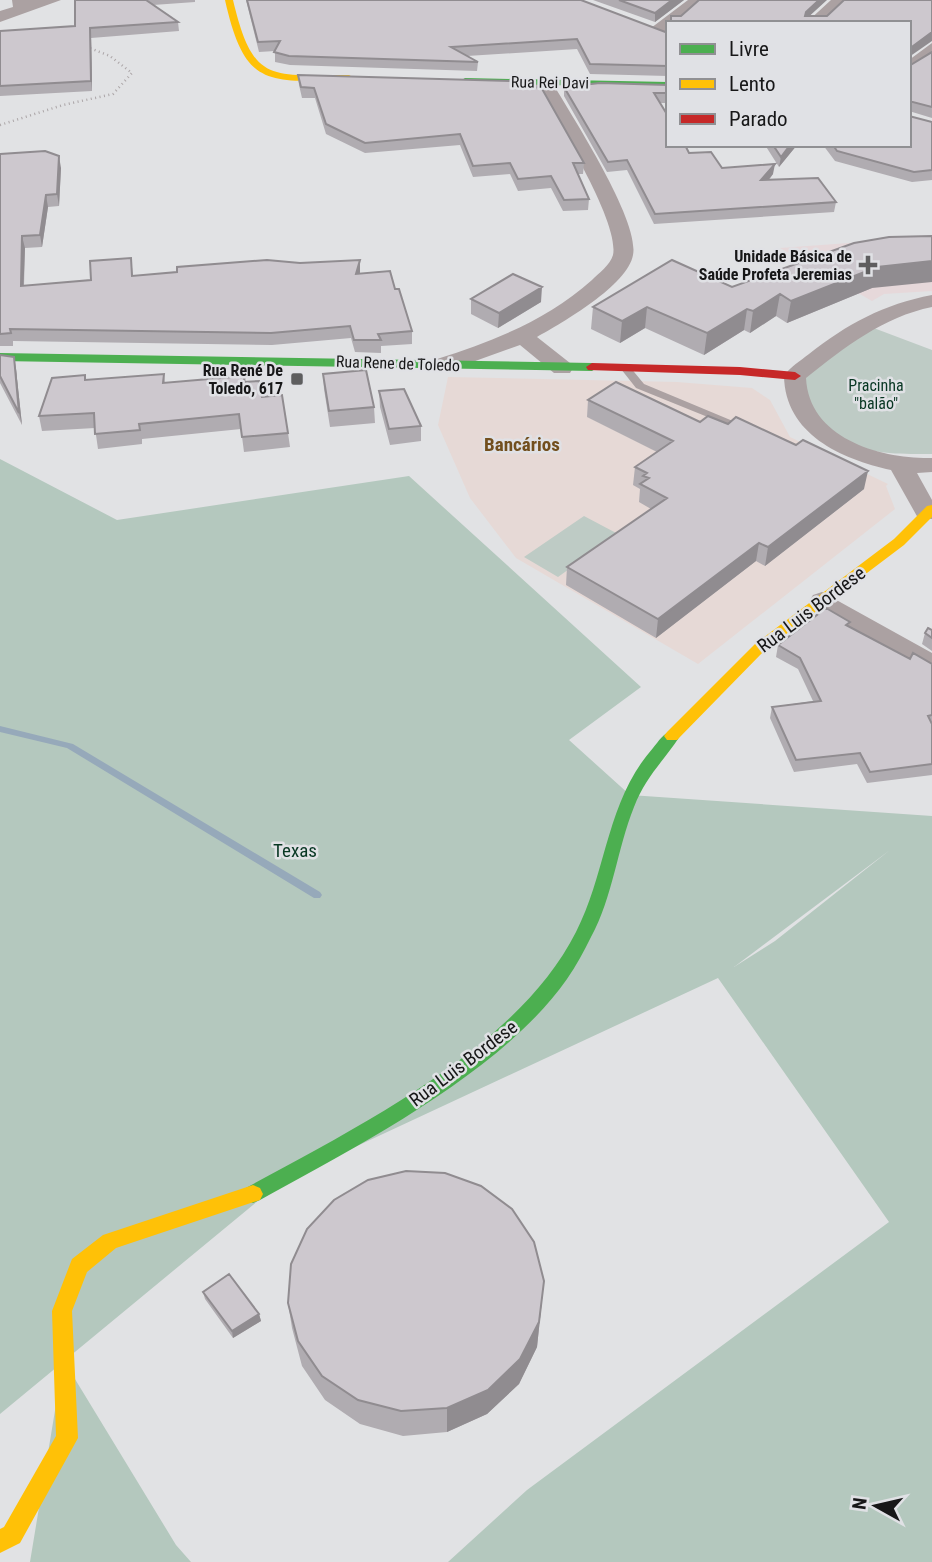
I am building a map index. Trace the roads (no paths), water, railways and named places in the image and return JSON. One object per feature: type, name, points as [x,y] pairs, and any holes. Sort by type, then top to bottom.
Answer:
[{"type":"street","points":[[0,17],[21,5],[53,0]]},
{"type":"street","points":[[229,0],[240,47],[257,68],[274,74],[364,78]]},
{"type":"street","points":[[670,21],[698,0]]},
{"type":"street","points":[[816,21],[841,0]]},
{"type":"street","points":[[911,67],[932,48]]},
{"type":"street","name":"Rua Rei Davi","points":[[446,80],[666,85]]},
{"type":"street","points":[[445,364],[522,336],[605,280],[622,257],[622,242],[592,168],[543,82]]},
{"type":"street","points":[[932,301],[909,304],[885,312],[795,376],[794,395],[804,415],[823,433],[871,457],[900,465],[932,465]]},
{"type":"street","points":[[522,336],[562,368]]},
{"type":"street","name":"Rua Rene de Toledo","points":[[0,357],[445,364],[795,376]]},
{"type":"street","name":"Rua Luis Bordese","points":[[0,1542],[12,1535],[67,1438],[62,1311],[79,1266],[110,1241],[242,1200],[380,1123],[502,1038],[564,970],[585,932],[611,839],[624,804],[639,776],[662,747],[742,664],[791,621],[822,601],[899,542],[930,511],[900,465]]},
{"type":"street","points":[[822,601],[932,665]]},
{"type":"lane","points":[[626,369],[640,386],[734,424]]},
{"type":"waterway","points":[[0,729],[70,746],[317,895]]},
{"type":"place","name":"Unidade Básica de Saúde Profeta Jeremias","points":[[868,265]]},
{"type":"place","name":"Rua René De Toledo, 617","points":[[297,379]]},
{"type":"district","name":"Bancários","points":[[522,444]]},
{"type":"park label","name":"Pracinha \"balão\"","points":[[876,394]]},
{"type":"park label","name":"Texas","points":[[295,850]]}]
